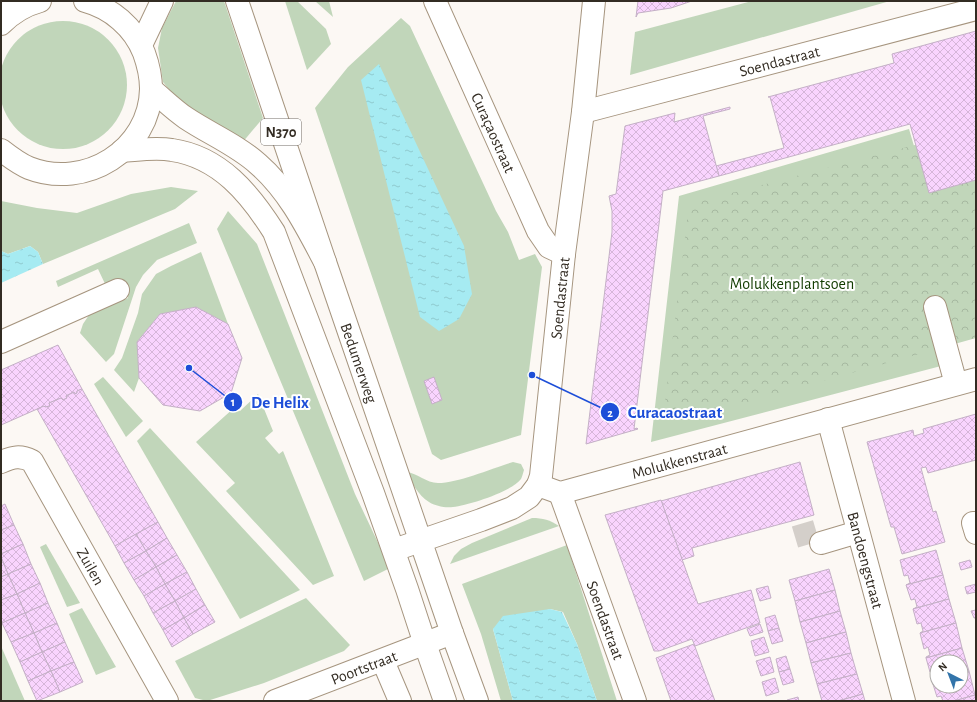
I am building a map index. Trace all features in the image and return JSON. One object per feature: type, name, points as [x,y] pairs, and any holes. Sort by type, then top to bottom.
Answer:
[{"type":"main road","points":[[5,13],[40,1]]},
{"type":"main road","points":[[1,150],[28,168],[44,173],[60,175],[76,174],[92,170],[108,162],[122,151],[142,126],[148,108],[151,89],[148,66],[141,45],[122,20],[108,11],[85,1]]},
{"type":"main road","points":[[141,45],[162,1]]},
{"type":"main road","name":"N370","points":[[237,1],[325,262]]},
{"type":"main road","name":"Curaçaostraat","points":[[434,1],[538,231],[549,247],[564,254]]},
{"type":"main road","name":"Soendastraat","points":[[538,485],[542,476],[564,254],[583,112],[594,1]]},
{"type":"main road","name":"Soendastraat","points":[[583,112],[976,9]]},
{"type":"main road","name":"Bedumerweg","points":[[151,89],[186,118],[234,145],[259,164],[279,186],[301,217],[325,262],[452,634],[477,701]]},
{"type":"main road","name":"Bedumerweg","points":[[122,151],[148,149],[171,150],[190,154],[203,160],[226,174],[245,191],[260,210],[274,232],[394,550],[424,644],[445,701]]},
{"type":"main road","points":[[1,342],[118,290]]},
{"type":"main road","points":[[935,307],[966,382]]},
{"type":"main road","name":"Molukkenstraat","points":[[560,493],[966,382]]},
{"type":"main road","name":"Bandoengstraat","points":[[828,419],[904,701]]},
{"type":"main road","name":"Zuilen","points":[[1,462],[14,457],[24,457],[32,461],[167,701]]},
{"type":"main road","points":[[394,550],[512,508],[530,497],[538,485],[560,493]]},
{"type":"main road","name":"Soendastraat","points":[[560,493],[636,701]]},
{"type":"main road","points":[[976,523],[973,523],[976,533]]},
{"type":"main road","points":[[822,536],[857,526]]},
{"type":"main road","name":"Poortstraat","points":[[275,701],[452,634]]},
{"type":"main road","points":[[383,661],[400,701]]},
{"type":"green space","points":[[176,1],[224,1],[263,118],[242,143],[183,107],[163,82],[158,48],[162,28]]},
{"type":"green space","points":[[285,1],[297,1],[326,29],[331,44],[307,70]]},
{"type":"green space","points":[[315,1],[329,1],[333,17]]},
{"type":"green space","points":[[752,1],[890,1],[630,75],[635,32]]},
{"type":"green space","points":[[401,18],[410,26],[496,211],[508,232],[519,260],[535,254],[542,267],[521,435],[441,460],[432,454],[315,108],[348,67]]},
{"type":"green space","points":[[57,21],[69,21],[82,24],[93,29],[104,36],[112,44],[124,66],[127,85],[126,97],[122,109],[112,126],[104,134],[82,146],[69,149],[57,149],[44,146],[33,141],[22,134],[14,126],[2,104],[-1,91],[-1,79],[2,66],[7,55],[14,44],[22,36],[44,24]]},
{"type":"green space","name":"Molukkenplantsoen","points":[[909,129],[928,194],[935,342],[941,366],[651,442],[679,196]]},
{"type":"green space","name":"Molukkenplantsoen","points":[[976,129],[976,338],[662,426],[689,204]]},
{"type":"green space","points":[[171,187],[198,191],[175,209],[43,264],[38,252],[30,246],[8,254],[1,251],[1,201],[37,208],[77,213],[131,194]]},
{"type":"green space","points":[[228,211],[257,244],[355,494],[390,568],[364,581],[217,229]]},
{"type":"green space","points":[[189,223],[197,243],[157,260],[143,275],[136,287],[114,354],[106,362],[80,333],[83,324],[89,315],[128,298],[122,282],[107,288],[98,269],[58,287],[56,281]]},
{"type":"green space","points":[[201,252],[228,324],[196,307],[160,314],[137,342],[139,378],[134,392],[114,370],[122,358],[138,313],[142,294],[156,274]]},
{"type":"green space","points":[[103,377],[143,421],[126,437],[94,384]]},
{"type":"green space","points":[[258,394],[273,431],[265,438],[279,454],[283,451],[334,576],[313,585],[226,491],[235,483],[196,442],[235,407],[240,411]]},
{"type":"green space","points":[[150,428],[300,590],[240,619],[137,441]]},
{"type":"green space","points":[[513,462],[521,464],[524,470],[521,479],[516,484],[489,497],[469,504],[453,507],[437,506],[425,499],[406,472],[434,483],[438,483],[455,481]]},
{"type":"green space","points":[[532,518],[540,518],[553,522],[559,526],[450,564],[454,556],[461,549]]},
{"type":"green space","points":[[46,544],[80,603],[67,607],[40,547]]},
{"type":"green space","points":[[567,545],[617,701],[597,701],[577,644],[563,612],[550,609],[493,629],[513,701],[501,701],[481,634],[462,584]]},
{"type":"green space","points":[[306,598],[350,645],[344,651],[264,683],[207,701],[195,698],[175,661]]},
{"type":"green space","points":[[82,608],[116,667],[96,675],[69,614]]},
{"type":"green space","points":[[1,646],[25,701],[1,701]]},
{"type":"water","points":[[379,64],[464,246],[472,294],[459,319],[439,331],[420,317],[361,80]]},
{"type":"water","points":[[30,246],[38,252],[43,264],[1,283],[1,251],[8,254]]},
{"type":"water","points":[[550,609],[562,612],[577,644],[597,701],[513,701],[493,629],[503,616]]},
{"type":"building","points":[[638,1],[692,1],[671,8],[638,13],[636,17]]},
{"type":"building","points":[[976,31],[976,180],[929,193],[910,124],[719,176],[716,166],[784,148],[770,97],[768,97],[894,63],[892,54]]},
{"type":"building","points":[[730,107],[730,109],[703,116],[719,176],[663,191],[634,429],[638,429],[586,444],[612,232],[612,211],[609,196],[616,194],[625,126],[675,113],[674,122]]},
{"type":"building","points":[[196,307],[228,324],[242,358],[231,393],[200,411],[163,405],[139,378],[137,342],[160,314]]},
{"type":"building","points":[[58,345],[82,389],[77,391],[75,394],[74,392],[66,396],[67,398],[63,400],[61,398],[49,403],[50,406],[44,406],[1,425],[1,370]]},
{"type":"building","points":[[434,377],[442,400],[432,404],[424,381]]},
{"type":"building","points":[[82,389],[158,522],[115,546],[37,409],[44,406],[50,406],[49,403],[61,398],[63,400],[67,398],[66,396],[74,392],[75,394],[77,391]]},
{"type":"building","points":[[976,414],[976,460],[928,473],[926,467],[921,468],[933,512],[936,511],[945,542],[902,554],[894,527],[891,527],[867,442],[913,430],[914,436],[924,433],[923,429]]},
{"type":"building","points":[[800,462],[814,515],[692,548],[694,556],[682,560],[661,501]]},
{"type":"building","points":[[661,500],[698,604],[751,590],[760,623],[695,646],[692,639],[659,651],[654,651],[605,515]]},
{"type":"building","points":[[5,504],[14,525],[1,530],[1,506]]},
{"type":"building","points":[[158,522],[167,538],[146,551],[136,534]]},
{"type":"building","points":[[14,525],[23,544],[1,554],[1,530]]},
{"type":"building","points":[[136,534],[146,551],[124,563],[115,546]]},
{"type":"building","points":[[167,538],[177,555],[156,567],[146,551]]},
{"type":"building","points":[[23,544],[31,564],[8,574],[1,554]]},
{"type":"building","points":[[936,550],[943,575],[906,585],[910,583],[908,575],[904,576],[900,560]]},
{"type":"building","points":[[146,551],[156,567],[134,580],[124,563]]},
{"type":"building","points":[[177,555],[187,572],[165,584],[156,567]]},
{"type":"building","points":[[1,557],[8,574],[1,577]]},
{"type":"building","points":[[970,560],[972,567],[961,570],[959,563]]},
{"type":"building","points":[[31,564],[40,583],[17,594],[8,574]]},
{"type":"building","points":[[156,567],[165,584],[144,596],[134,580]]},
{"type":"building","points":[[829,569],[835,590],[795,601],[789,580]]},
{"type":"building","points":[[187,572],[196,589],[175,601],[165,584]]},
{"type":"building","points":[[8,574],[17,594],[1,600],[1,577]]},
{"type":"building","points":[[943,575],[949,599],[913,609],[917,607],[915,599],[911,600],[906,585]]},
{"type":"building","points":[[40,583],[48,603],[25,613],[17,594]]},
{"type":"building","points":[[165,584],[175,601],[153,613],[144,596]]},
{"type":"building","points":[[976,584],[976,592],[967,594],[965,587]]},
{"type":"building","points":[[768,586],[771,598],[760,601],[756,589]]},
{"type":"building","points":[[196,589],[205,605],[184,618],[175,601]]},
{"type":"building","points":[[835,590],[840,611],[800,622],[795,601]]},
{"type":"building","points":[[17,594],[25,613],[2,623],[1,600]]},
{"type":"building","points":[[949,599],[956,623],[920,633],[923,631],[921,623],[917,624],[913,609]]},
{"type":"building","points":[[175,601],[184,618],[163,630],[153,613]]},
{"type":"building","points":[[48,603],[57,623],[34,633],[25,613]]},
{"type":"building","points":[[205,605],[215,622],[193,634],[184,618]]},
{"type":"building","points":[[976,610],[976,618],[974,618],[971,611]]},
{"type":"building","points":[[840,611],[846,632],[806,643],[800,622]]},
{"type":"building","points":[[25,613],[34,633],[11,642],[2,623]]},
{"type":"building","points":[[775,615],[779,628],[768,631],[765,618]]},
{"type":"building","points":[[184,618],[193,634],[172,647],[163,630]]},
{"type":"building","points":[[57,623],[65,642],[42,652],[34,633]]},
{"type":"building","points":[[956,623],[962,648],[940,654],[930,654],[928,647],[924,649],[920,633]]},
{"type":"building","points":[[760,624],[763,632],[750,636],[747,629]]},
{"type":"building","points":[[779,628],[783,641],[772,644],[768,631]]},
{"type":"building","points":[[846,632],[851,653],[811,663],[806,643]]},
{"type":"building","points":[[34,633],[42,652],[20,662],[11,642]]},
{"type":"building","points":[[764,637],[769,652],[755,656],[751,641]]},
{"type":"building","points":[[65,642],[74,662],[51,671],[42,652]]},
{"type":"building","points":[[694,644],[715,701],[671,701],[656,658]]},
{"type":"building","points":[[962,648],[964,654],[940,654]]},
{"type":"building","points":[[42,652],[51,671],[28,681],[20,662]]},
{"type":"building","points":[[851,653],[857,674],[817,684],[811,663]]},
{"type":"building","points":[[786,656],[790,669],[779,672],[776,659]]},
{"type":"building","points":[[770,657],[774,672],[761,676],[756,661]]},
{"type":"building","points":[[929,657],[929,668],[926,658]]},
{"type":"building","points":[[74,662],[83,682],[60,692],[51,671]]},
{"type":"building","points":[[790,669],[794,682],[783,685],[779,672]]},
{"type":"building","points":[[51,671],[60,692],[37,701],[28,681]]},
{"type":"building","points":[[969,671],[975,695],[954,701],[943,701],[941,696],[937,697],[936,694],[969,694]]},
{"type":"building","points":[[857,674],[863,694],[838,701],[822,701],[817,684]]},
{"type":"building","points":[[775,678],[779,692],[766,696],[762,682]]},
{"type":"building","points":[[863,694],[865,701],[838,701]]},
{"type":"building","points":[[975,695],[976,701],[954,701]]},
{"type":"building","points":[[798,697],[799,701],[787,701],[787,700]]},
{"type":"tunnel","points":[[795,537],[822,529]]},
{"type":"place","name":"De Helix","points":[[189,368]]},
{"type":"place","name":"Curacaostraat","points":[[532,375]]}]
